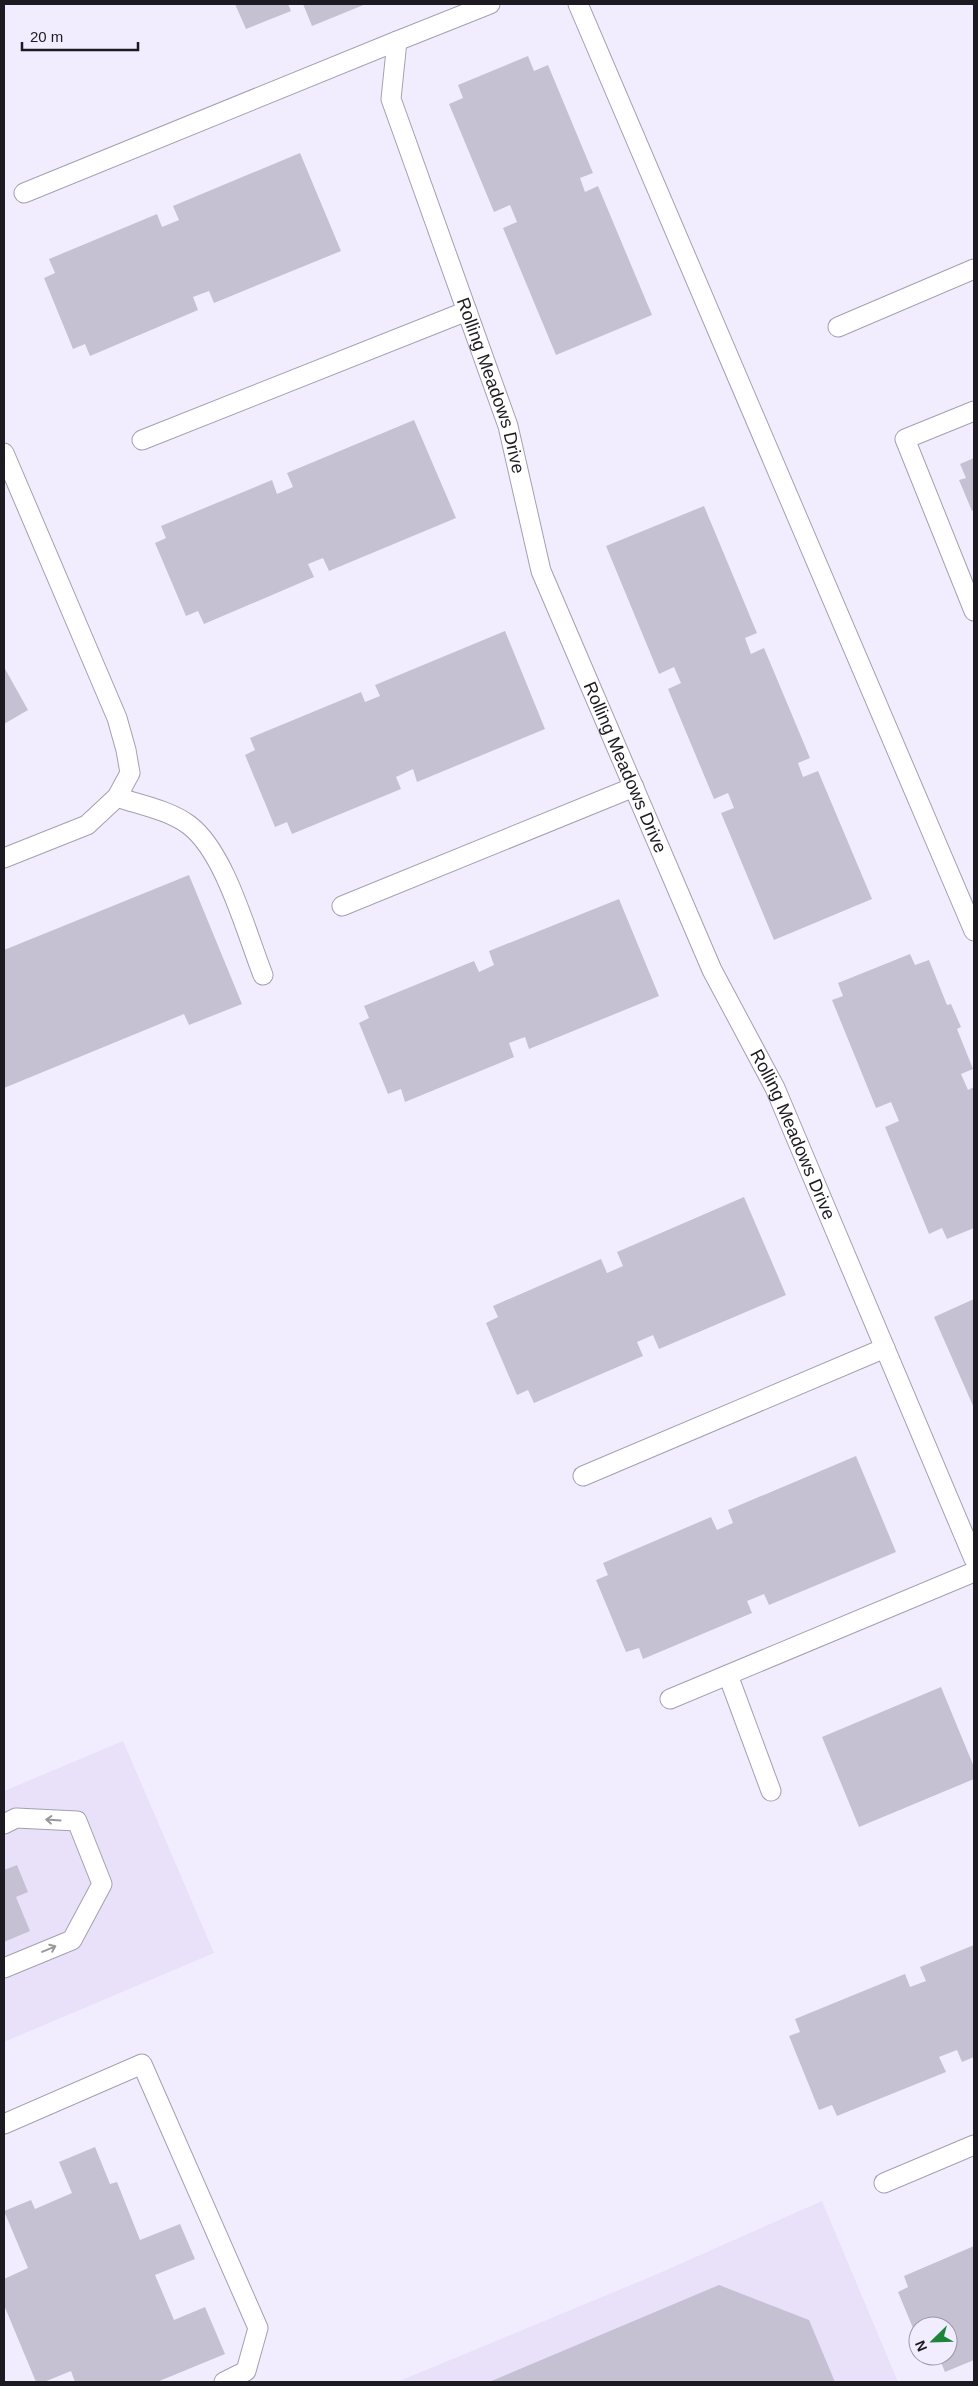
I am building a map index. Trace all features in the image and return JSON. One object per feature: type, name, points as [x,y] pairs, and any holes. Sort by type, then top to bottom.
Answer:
[{"type":"lane","points":[[24,193],[490,4]]},
{"type":"lane","points":[[578,4],[974,931]]},
{"type":"lane","name":"Rolling Meadows Drive","points":[[397,41],[391,99],[508,426],[541,571],[712,970],[775,1088],[974,1559]]},
{"type":"lane","points":[[838,328],[974,269]]},
{"type":"lane","points":[[142,440],[467,311]]},
{"type":"lane","points":[[974,411],[905,439],[974,612]]},
{"type":"lane","points":[[4,453],[117,718],[130,773],[117,797],[87,825],[4,858]]},
{"type":"lane","points":[[342,906],[634,787]]},
{"type":"lane","points":[[117,797],[157,810],[188,825],[207,843],[219,862],[262,975]]},
{"type":"lane","points":[[583,1476],[884,1348]]},
{"type":"lane","points":[[670,1699],[974,1572]]},
{"type":"lane","points":[[728,1675],[771,1791]]},
{"type":"lane","points":[[4,1824],[16,1818],[77,1822],[102,1884],[72,1940],[4,1968]]},
{"type":"lane","points":[[4,2124],[142,2064],[258,2328],[246,2371],[224,2382]]},
{"type":"lane","points":[[884,2183],[974,2145]]},
{"type":"shaded area","points":[[123,1741],[214,1953],[4,2042],[4,1791]]},
{"type":"shaded area","points":[[822,2201],[898,2382],[397,2382],[655,2275]]},
{"type":"building","points":[[235,4],[288,4],[291,11],[246,29]]},
{"type":"building","points":[[303,4],[366,4],[312,26]]},
{"type":"building","points":[[528,56],[534,71],[548,65],[593,173],[580,178],[585,192],[598,186],[652,315],[556,355],[503,228],[517,222],[510,205],[494,212],[449,104],[463,98],[458,85]]},
{"type":"building","points":[[300,153],[341,251],[214,303],[209,291],[193,297],[198,310],[90,356],[85,344],[73,349],[44,278],[55,273],[49,259],[157,214],[162,227],[179,220],[173,206]]},
{"type":"building","points":[[414,420],[456,518],[329,571],[323,558],[308,564],[314,577],[204,624],[198,611],[186,616],[155,543],[166,538],[161,526],[272,480],[277,494],[293,487],[287,473]]},
{"type":"building","points":[[974,458],[974,510],[972,511],[959,480],[966,478],[960,464]]},
{"type":"building","points":[[704,506],[757,633],[745,638],[751,654],[764,648],[810,758],[798,763],[803,777],[818,771],[872,899],[774,940],[721,813],[734,808],[728,793],[714,799],[668,689],[681,683],[674,667],[659,674],[606,546]]},
{"type":"building","points":[[505,631],[545,729],[417,782],[413,769],[396,777],[401,789],[292,834],[287,822],[275,827],[245,755],[255,750],[250,738],[361,692],[365,702],[380,696],[375,685]]},
{"type":"building","points":[[4,667],[28,710],[4,724]]},
{"type":"building","points":[[189,875],[242,1004],[189,1025],[184,1014],[4,1088],[4,950]]},
{"type":"building","points":[[619,899],[659,996],[529,1049],[525,1037],[509,1043],[514,1057],[405,1102],[401,1089],[388,1094],[359,1023],[369,1018],[364,1006],[474,961],[479,972],[494,965],[489,951]]},
{"type":"building","points":[[910,954],[915,965],[929,960],[947,1005],[951,1004],[961,1027],[957,1029],[973,1069],[961,1074],[968,1090],[974,1087],[974,1228],[947,1239],[942,1228],[929,1234],[885,1127],[899,1121],[891,1102],[876,1108],[832,1000],[843,996],[838,983]]},
{"type":"building","points":[[744,1197],[786,1295],[659,1349],[653,1335],[637,1342],[643,1356],[534,1403],[528,1390],[517,1395],[486,1323],[498,1317],[493,1306],[601,1259],[607,1273],[623,1266],[617,1252]]},
{"type":"building","points":[[974,1299],[974,1408],[934,1317]]},
{"type":"building","points":[[856,1456],[896,1552],[769,1605],[764,1594],[747,1601],[752,1613],[643,1659],[639,1648],[626,1652],[596,1580],[608,1575],[603,1563],[711,1517],[717,1530],[733,1523],[728,1510]]},
{"type":"building","points":[[941,1687],[974,1767],[974,1779],[859,1827],[822,1737]]},
{"type":"building","points":[[17,1865],[28,1892],[16,1897],[30,1931],[4,1942],[4,1870]]},
{"type":"building","points":[[974,1945],[974,2057],[962,2062],[957,2050],[939,2057],[946,2072],[837,2116],[832,2105],[819,2110],[789,2036],[800,2032],[795,2019],[905,1974],[910,1987],[926,1981],[920,1967]]},
{"type":"building","points":[[95,2147],[110,2184],[117,2182],[140,2240],[180,2224],[195,2259],[155,2275],[174,2320],[205,2307],[225,2354],[157,2382],[75,2382],[71,2371],[44,2382],[36,2382],[4,2305],[4,2279],[28,2268],[4,2211],[31,2200],[35,2209],[72,2193],[59,2162]]},
{"type":"building","points":[[974,2246],[974,2360],[945,2372],[942,2366],[958,2366],[958,2316],[908,2316],[898,2292],[908,2287],[904,2276]]},
{"type":"building","points":[[719,2285],[809,2320],[835,2382],[489,2382]]}]
